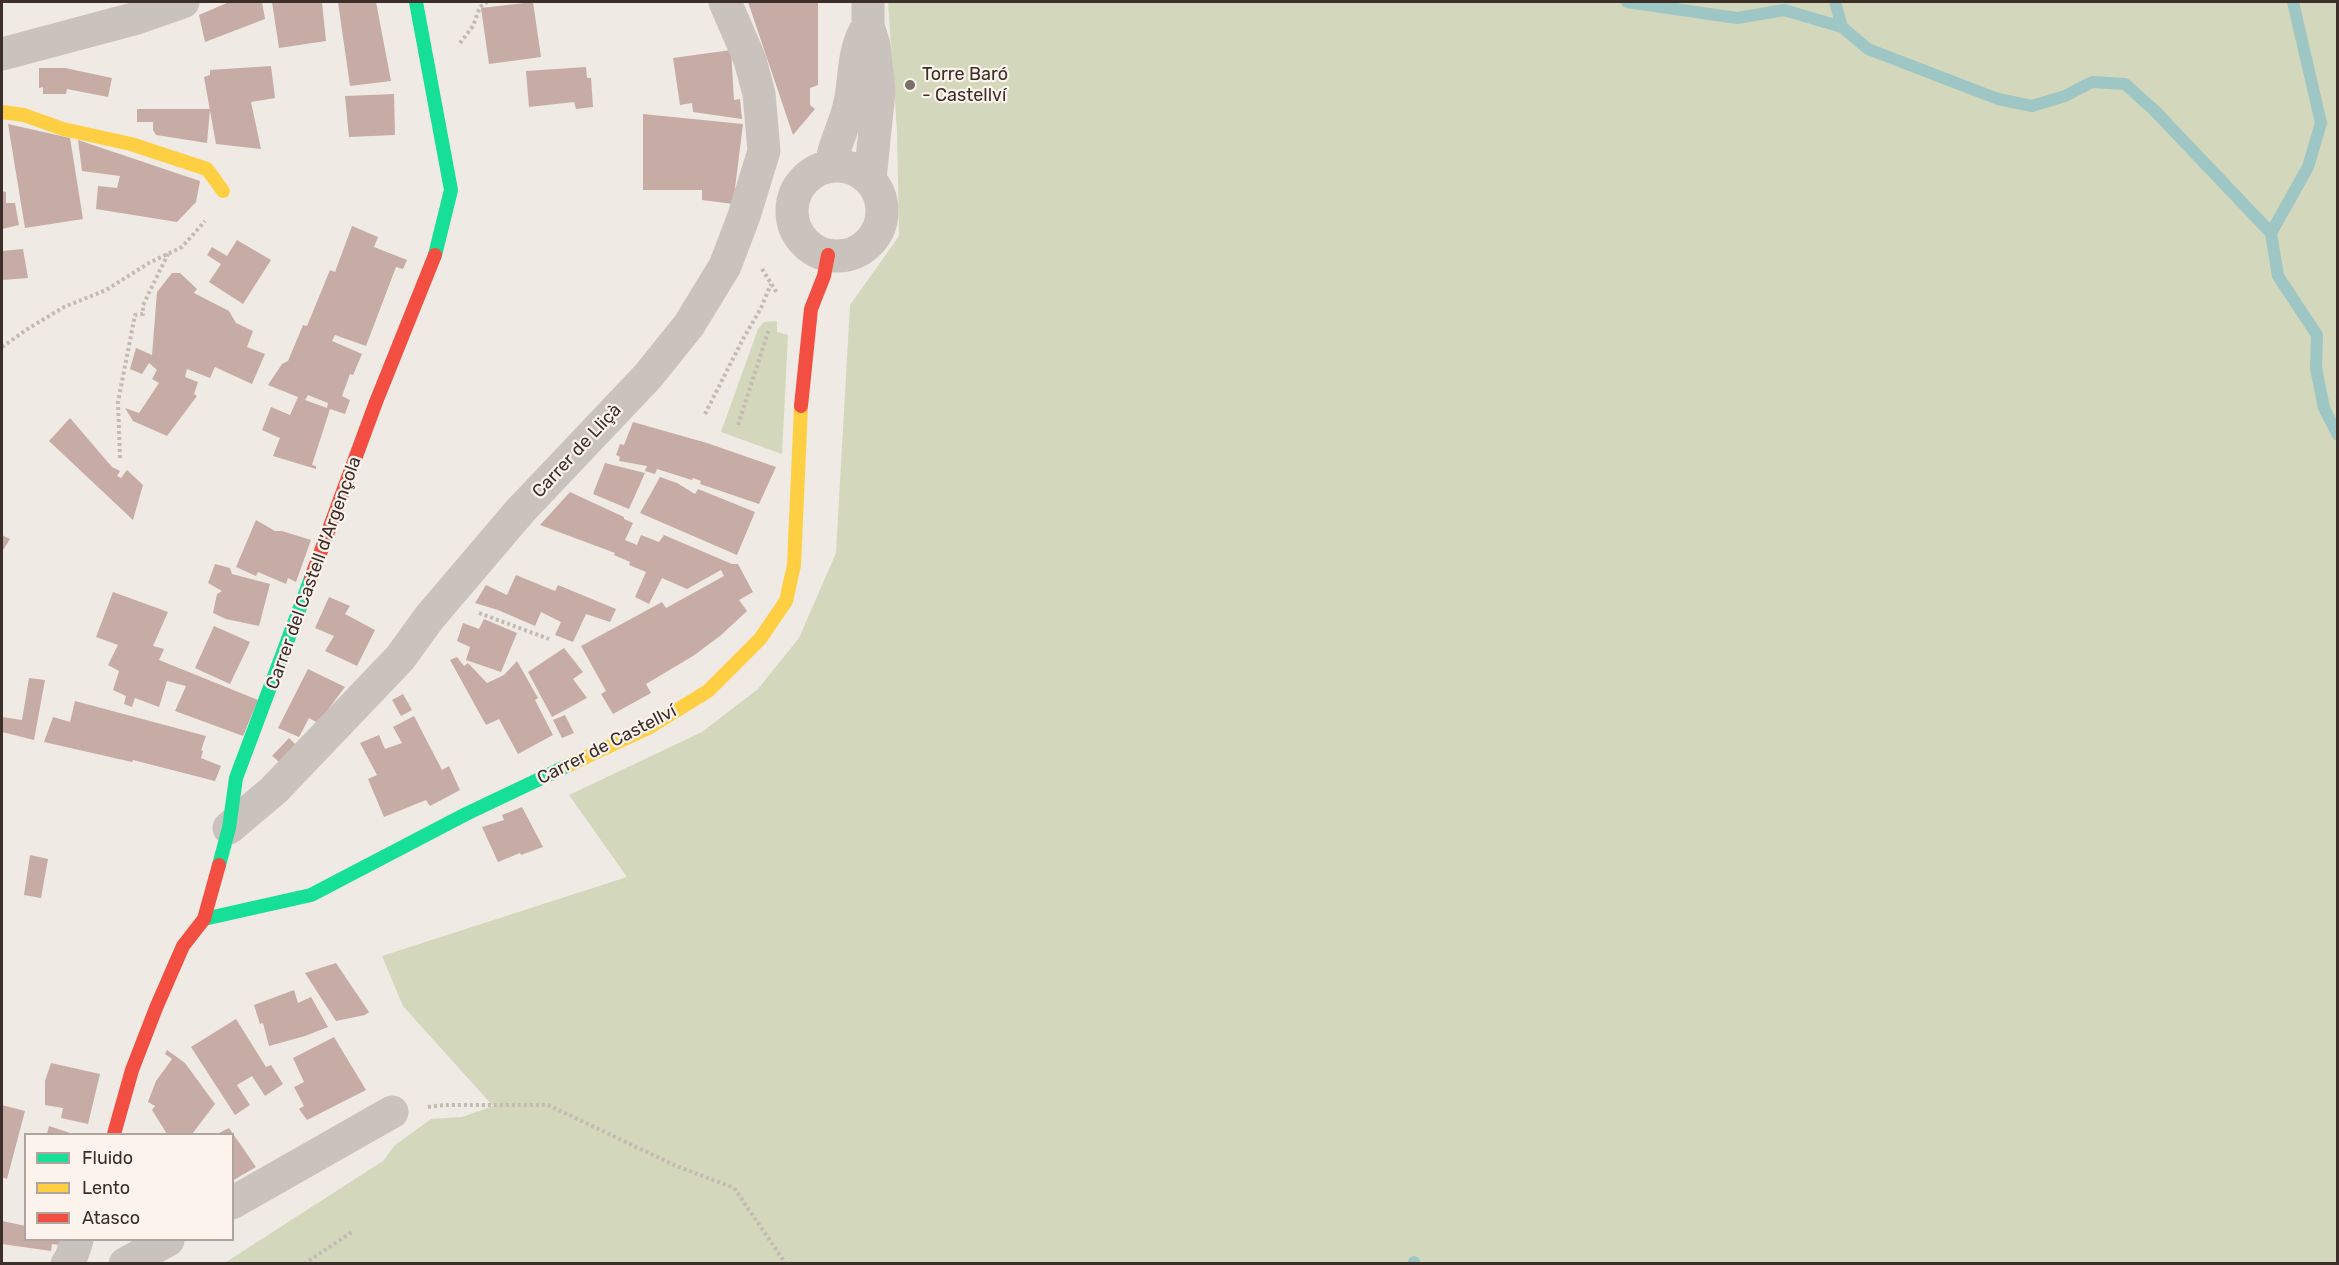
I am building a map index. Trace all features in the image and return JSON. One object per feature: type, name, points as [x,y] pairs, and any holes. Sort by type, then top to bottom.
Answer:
[{"type":"street","points":[[2,54],[137,18],[183,2]]},
{"type":"street","name":"Carrer del Castell d'Argençola","points":[[114,1133],[132,1070],[156,1008],[183,946],[204,919],[228,828],[236,778],[267,702],[376,402],[430,270],[441,236],[451,190],[416,2]]},
{"type":"street","name":"Carrer de Lliçà","points":[[228,828],[274,790],[400,658],[429,618],[520,511],[648,376],[689,325],[725,266],[744,216],[764,151],[759,94],[750,60],[725,2]]},
{"type":"street","points":[[764,151],[818,171],[846,166],[859,170],[870,179],[878,191],[882,205],[882,219],[867,244],[856,252],[842,256],[814,251],[795,229],[791,216],[792,202],[797,188],[818,171],[832,155],[850,103],[859,43],[868,14]]},
{"type":"street","points":[[868,14],[879,91],[870,179]]},
{"type":"street","points":[[2,112],[24,115],[63,129],[130,144],[207,169],[223,191]]},
{"type":"street","name":"Carrer de Castellví","points":[[204,919],[311,895],[466,814],[648,728],[708,691],[760,639],[786,601],[794,565],[799,436],[808,328],[811,309],[824,276],[828,255]]},
{"type":"street","points":[[234,1202],[392,1113]]},
{"type":"street","points":[[67,1263],[76,1241]]},
{"type":"street","points":[[125,1263],[164,1241]]},
{"type":"path","points":[[480,7],[487,2]]},
{"type":"path","points":[[2,347],[64,307],[106,290],[149,263],[182,247],[203,224],[223,191]]},
{"type":"path","points":[[120,458],[118,402],[135,315],[142,314],[143,305],[169,253]]},
{"type":"path","points":[[767,276],[776,292]]},
{"type":"path","points":[[705,414],[761,309],[771,284]]},
{"type":"path","points":[[738,425],[769,328],[777,327]]},
{"type":"path","points":[[472,609],[549,639]]},
{"type":"path","points":[[392,1113],[443,1105],[548,1105],[674,1165],[734,1188],[786,1263]]},
{"type":"path","points":[[304,1263],[352,1232]]},
{"type":"green space","points":[[888,2],[2337,2],[2337,1263],[223,1264],[383,1161],[395,1145],[431,1119],[462,1117],[493,1106],[403,1006],[382,956],[627,877],[569,795],[702,732],[758,689],[799,638],[836,553],[850,305],[899,236],[897,131]]},
{"type":"green space","points":[[777,321],[777,332],[788,335],[782,454],[721,432],[758,329],[764,322]]},
{"type":"building","points":[[229,2],[262,2],[265,19],[205,42],[199,15]]},
{"type":"building","points":[[272,2],[322,2],[326,41],[279,48]]},
{"type":"building","points":[[338,2],[376,2],[391,81],[350,86]]},
{"type":"building","points":[[533,2],[541,57],[489,64],[481,8]]},
{"type":"building","points":[[748,2],[818,2],[818,85],[810,88],[810,105],[815,109],[793,135]]},
{"type":"building","points":[[731,50],[734,100],[740,99],[742,119],[693,112],[692,103],[680,105],[673,58]]},
{"type":"building","points":[[271,66],[275,98],[251,102],[261,149],[216,144],[204,77],[210,75],[210,70]]},
{"type":"building","points":[[586,67],[587,78],[591,78],[593,107],[576,109],[574,102],[529,107],[526,71]]},
{"type":"building","points":[[39,68],[65,68],[112,78],[108,97],[67,89],[66,94],[43,94],[43,87],[39,88]]},
{"type":"building","points":[[394,94],[395,135],[349,137],[345,96]]},
{"type":"building","points":[[137,109],[210,109],[207,143],[156,135],[153,122],[137,122]]},
{"type":"building","points":[[643,114],[743,124],[733,204],[702,200],[702,190],[643,190]]},
{"type":"building","points":[[8,124],[70,138],[83,219],[25,228]]},
{"type":"building","points":[[78,140],[200,181],[196,202],[177,222],[96,209],[98,186],[117,188],[120,176],[82,171]]},
{"type":"building","points":[[2,191],[6,192],[6,203],[15,203],[19,225],[2,229]]},
{"type":"building","points":[[352,226],[378,237],[374,247],[407,260],[403,269],[396,267],[366,346],[335,335],[332,341],[362,354],[353,375],[350,374],[342,396],[350,400],[345,414],[330,409],[312,465],[316,466],[316,469],[273,456],[280,438],[262,430],[271,407],[290,415],[298,397],[268,385],[282,364],[288,361],[303,325],[307,326],[330,270],[335,272]],"holes":[[[308,395],[328,403],[327,408],[305,400]]]},
{"type":"building","points":[[237,240],[271,260],[243,304],[209,282],[221,264],[207,255],[212,247],[227,256]]},
{"type":"building","points":[[23,249],[28,278],[2,280],[2,251]]},
{"type":"building","points":[[172,273],[180,273],[197,289],[194,293],[229,311],[236,323],[253,331],[247,347],[265,354],[252,384],[215,367],[210,378],[187,369],[185,377],[198,382],[194,394],[197,396],[167,436],[133,421],[125,408],[139,413],[159,383],[152,379],[157,370],[149,363],[142,374],[130,369],[136,348],[152,355],[157,292]]},
{"type":"building","points":[[70,418],[112,467],[120,471],[117,476],[121,478],[127,470],[143,485],[133,520],[49,441]]},
{"type":"building","points":[[633,422],[707,443],[776,467],[759,504],[700,484],[701,481],[693,478],[692,480],[657,469],[655,474],[645,471],[647,466],[619,461],[620,457],[616,455],[620,444],[624,445]]},
{"type":"building","points":[[605,463],[645,473],[629,509],[593,494]]},
{"type":"building","points":[[660,477],[677,483],[695,494],[698,489],[755,512],[737,555],[640,513]]},
{"type":"building","points":[[570,492],[633,523],[625,540],[637,545],[641,535],[659,542],[664,535],[732,564],[738,564],[753,592],[739,600],[747,611],[720,636],[693,656],[646,684],[651,693],[613,714],[601,694],[606,691],[581,646],[662,602],[666,608],[724,576],[721,570],[687,589],[662,578],[649,604],[635,597],[646,572],[629,565],[630,562],[614,555],[615,553],[540,525]]},
{"type":"building","points":[[256,520],[275,531],[311,540],[296,582],[288,578],[286,584],[258,572],[256,576],[236,567]]},
{"type":"building","points":[[2,535],[10,539],[2,552]]},
{"type":"building","points":[[215,564],[230,568],[232,574],[270,584],[259,626],[226,619],[213,613],[217,594],[222,591],[208,583]]},
{"type":"building","points":[[516,575],[555,591],[558,585],[616,609],[610,622],[586,614],[573,642],[555,635],[561,622],[541,612],[535,626],[475,603],[486,585],[507,595]]},
{"type":"building","points":[[113,592],[168,612],[153,646],[164,649],[159,660],[258,700],[243,736],[175,711],[186,686],[167,681],[159,707],[135,698],[132,707],[124,704],[126,696],[113,690],[119,671],[108,665],[118,645],[96,637]]},
{"type":"building","points":[[329,597],[350,606],[345,614],[375,630],[357,666],[325,651],[334,636],[315,628]]},
{"type":"building","points":[[484,619],[517,633],[501,672],[466,660],[470,647],[457,641],[463,623],[479,629]]},
{"type":"building","points":[[214,626],[250,642],[230,684],[195,668]]},
{"type":"building","points":[[564,648],[583,672],[573,679],[587,698],[552,717],[528,672]]},
{"type":"building","points":[[457,657],[464,666],[468,663],[487,683],[504,675],[517,661],[538,698],[535,700],[553,735],[518,754],[499,719],[486,725],[450,660]]},
{"type":"building","points":[[308,669],[345,687],[318,723],[309,718],[299,737],[278,728]]},
{"type":"building","points":[[29,678],[45,680],[34,740],[2,732],[2,717],[22,720]]},
{"type":"building","points":[[403,694],[412,710],[401,716],[392,700]]},
{"type":"building","points":[[75,701],[206,736],[201,758],[221,766],[215,781],[133,760],[132,762],[44,742],[53,717],[70,722]]},
{"type":"building","points":[[565,715],[574,733],[562,738],[553,720]]},
{"type":"building","points":[[414,716],[442,770],[449,766],[460,790],[430,806],[426,800],[384,817],[368,779],[377,775],[360,743],[379,735],[385,749],[402,743],[393,727]]},
{"type":"building","points":[[289,738],[296,745],[283,765],[272,756]]},
{"type":"building","points":[[522,807],[543,847],[498,862],[482,827],[504,820],[502,815]]},
{"type":"building","points":[[30,855],[48,859],[41,898],[24,895]]},
{"type":"building","points":[[336,963],[369,1012],[365,1015],[336,1021],[305,973]]},
{"type":"building","points":[[294,990],[298,1003],[311,997],[328,1027],[269,1046],[263,1023],[260,1024],[254,1005]]},
{"type":"building","points":[[236,1019],[266,1067],[271,1065],[283,1084],[265,1096],[252,1076],[237,1085],[250,1105],[235,1115],[191,1047]]},
{"type":"building","points":[[334,1037],[366,1090],[307,1120],[299,1109],[304,1106],[294,1087],[304,1082],[293,1058]]},
{"type":"building","points":[[167,1050],[185,1063],[215,1104],[193,1133],[166,1133],[152,1110],[155,1106],[148,1102],[156,1081],[172,1059],[165,1054]]},
{"type":"building","points":[[51,1063],[100,1074],[88,1124],[61,1118],[63,1108],[45,1105],[45,1081]]},
{"type":"building","points":[[2,1105],[25,1111],[7,1179],[2,1177]]},
{"type":"building","points":[[49,1126],[70,1133],[47,1133]]},
{"type":"building","points":[[229,1128],[232,1133],[219,1133]]},
{"type":"building","points":[[234,1135],[256,1167],[234,1180]]},
{"type":"building","points":[[2,1221],[24,1226],[24,1241],[61,1241],[60,1245],[52,1244],[51,1251],[2,1244]]},
{"type":"waterway","points":[[1627,2],[1737,18],[1784,10],[1842,27],[1868,49],[1998,99],[2032,106],[2065,96],[2092,82],[2125,84],[2155,111],[2271,233]]},
{"type":"waterway","points":[[1835,2],[1842,27]]},
{"type":"waterway","points":[[2293,2],[2321,123],[2308,167],[2271,233],[2278,276],[2317,335],[2316,368],[2324,408],[2338,435]]},
{"type":"traffic: fast","points":[[416,2],[451,190],[435,255]]},
{"type":"traffic: fast","points":[[219,865],[229,828],[236,778],[311,578]]},
{"type":"traffic: fast","points":[[204,919],[311,895],[466,814],[569,765]]},
{"type":"traffic: slow","points":[[2,112],[24,115],[63,129],[131,144],[207,169],[223,191]]},
{"type":"traffic: slow","points":[[569,765],[648,728],[708,691],[760,639],[786,601],[794,565],[801,406]]},
{"type":"traffic: jam","points":[[311,578],[376,402],[435,255]]},
{"type":"traffic: jam","points":[[801,406],[811,309],[824,276],[828,255]]},
{"type":"traffic: jam","points":[[114,1133],[132,1070],[156,1008],[183,946],[204,919],[219,865]]},
{"type":"place","name":"Torre Baró - Castellví","points":[[910,85]]}]
